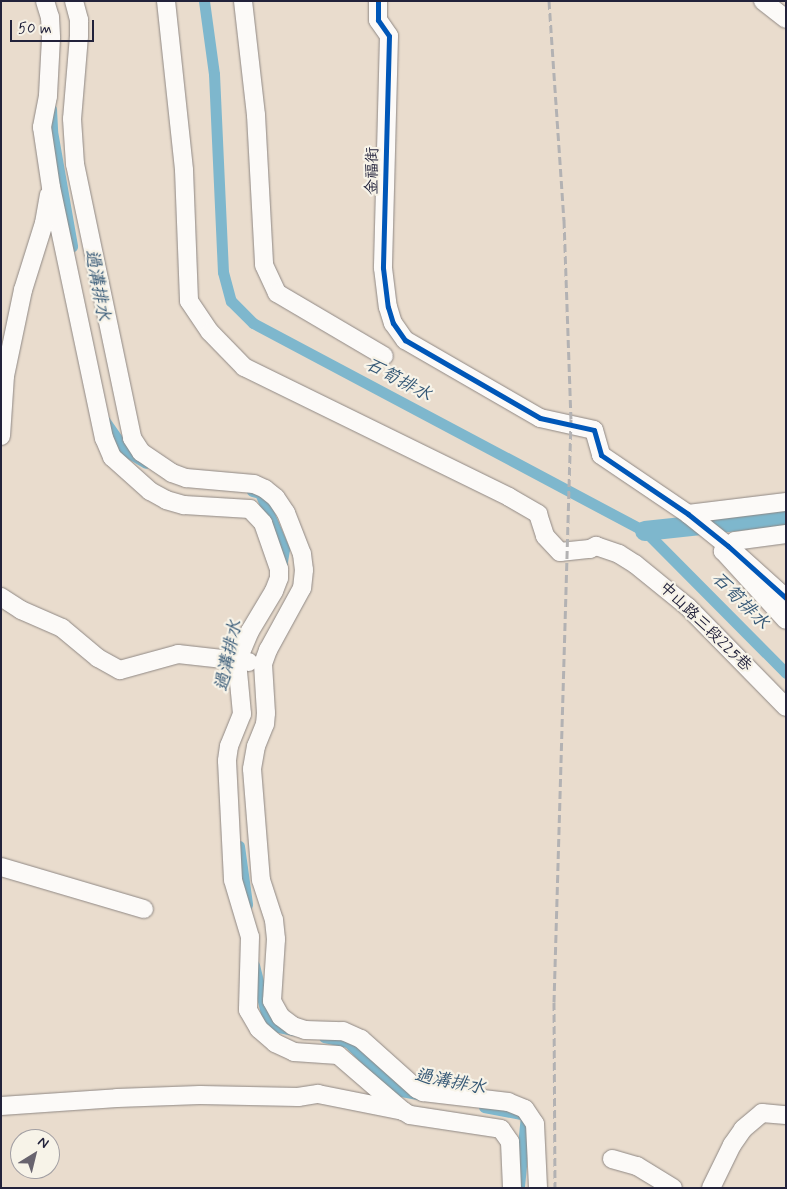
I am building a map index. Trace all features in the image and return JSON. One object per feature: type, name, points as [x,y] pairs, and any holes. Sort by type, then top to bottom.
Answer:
[{"type":"street","points":[[45,1],[50,17],[51,38],[48,96],[42,127],[50,186],[104,438],[112,457],[150,491],[166,500],[184,505],[250,509],[263,523],[277,560],[279,578],[250,630],[237,661],[242,714],[229,746],[227,761],[233,880],[250,937],[248,1010],[259,1029],[275,1043],[294,1052],[331,1054],[343,1058],[403,1112]]},
{"type":"street","points":[[74,1],[79,20],[72,119],[75,164],[132,438],[142,452],[172,473],[186,478],[254,484],[265,488],[276,498],[286,513],[302,554],[304,570],[302,588],[268,650],[263,664],[265,724],[256,746],[252,776],[261,880],[274,920],[276,939],[272,1001],[281,1017],[293,1026],[305,1030],[343,1031],[356,1036],[417,1089],[423,1092],[508,1102],[525,1109],[535,1124],[538,1188]]},
{"type":"street","name":"中山路三段225巷","points":[[166,1],[184,170],[189,301],[210,332],[244,367],[509,497],[538,514],[545,536],[560,552],[590,549],[596,546],[607,548],[649,573],[688,607],[786,707]]},
{"type":"street","points":[[243,1],[256,115],[264,266],[278,293],[384,356]]},
{"type":"street","name":"金福街","points":[[378,1],[378,20],[389,36],[383,268],[388,307],[394,323],[405,340],[540,418],[594,430],[601,455],[688,514]]},
{"type":"street","points":[[763,1],[786,19]]},
{"type":"street","points":[[1,436],[5,376],[23,290],[44,223],[50,186]]},
{"type":"street","points":[[688,514],[786,502]]},
{"type":"street","points":[[688,514],[728,546],[786,598]]},
{"type":"street","points":[[786,534],[735,541],[723,551],[786,620]]},
{"type":"street","points":[[1,597],[21,610],[62,628],[98,658],[120,670],[178,654],[263,664]]},
{"type":"street","points":[[1,867],[144,909]]},
{"type":"street","points":[[1,1106],[117,1098],[200,1095],[298,1097],[318,1094],[410,1115],[501,1129],[510,1142],[512,1188]]},
{"type":"street","points":[[711,1188],[732,1144],[743,1129],[762,1113],[786,1115]]},
{"type":"street","points":[[612,1159],[637,1166],[663,1184],[674,1188]]},
{"type":"waterway","name":"石筍排水","points":[[204,1],[214,74],[223,272],[231,301],[253,323],[645,531],[786,673]]},
{"type":"waterway","name":"過溝排水","points":[[51,109],[52,131],[72,246]]},
{"type":"waterway","name":"過溝排水","points":[[104,420],[126,451],[146,463]]},
{"type":"waterway","name":"過溝排水","points":[[252,491],[260,493],[284,549],[281,569]]},
{"type":"waterway","points":[[645,531],[786,516]]},
{"type":"waterway","name":"過溝排水","points":[[239,846],[247,904]]},
{"type":"waterway","name":"過溝排水","points":[[254,965],[269,1025],[293,1030]]},
{"type":"waterway","name":"過溝排水","points":[[324,1037],[348,1042],[396,1090],[422,1095]]},
{"type":"waterway","name":"過溝排水","points":[[484,1107],[526,1115],[519,1186]]},
{"type":"railway","points":[[549,1],[564,220],[571,419],[554,1002],[555,1188]]},
{"type":"cycle path","points":[[378,1],[378,20],[389,36],[383,268],[388,307],[393,323],[405,340],[540,418],[594,430],[601,455],[688,514],[728,546],[786,598]]}]
